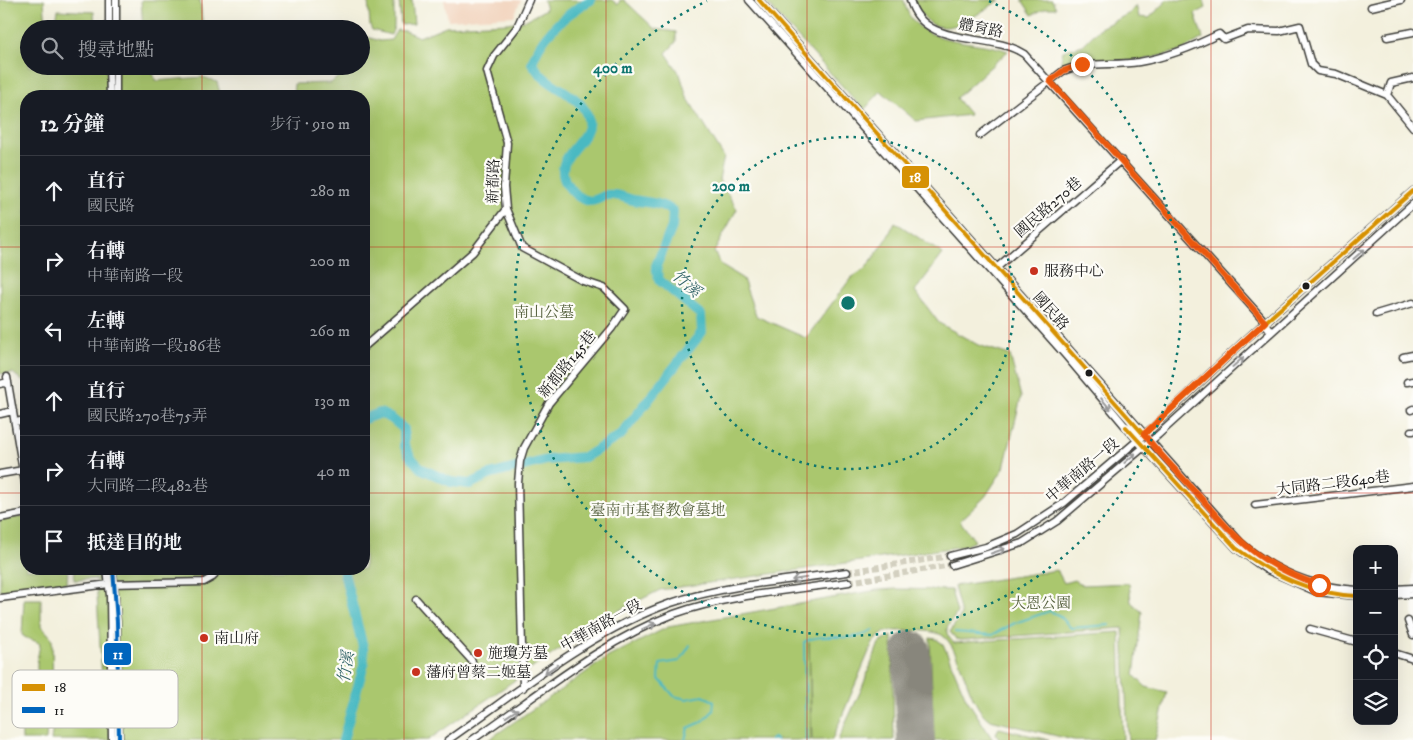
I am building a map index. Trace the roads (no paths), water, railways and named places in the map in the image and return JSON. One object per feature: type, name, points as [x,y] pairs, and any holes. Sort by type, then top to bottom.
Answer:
[{"type":"street","points":[[109,0],[109,20]]},
{"type":"street","points":[[116,0],[116,20]]},
{"type":"street","name":"新都路","points":[[370,342],[473,252],[506,210],[504,187],[508,143],[487,71],[494,56],[517,27],[529,0]]},
{"type":"street","name":"國民路","points":[[749,0],[1241,543],[1291,576],[1325,587],[1353,590]]},
{"type":"street","name":"國民路","points":[[759,0],[994,271],[1137,440],[1236,548],[1253,562],[1282,578],[1317,592],[1353,596]]},
{"type":"street","name":"體育路","points":[[910,0],[913,9],[927,25],[952,36],[1013,48],[1024,54],[1265,322],[1271,332]]},
{"type":"street","points":[[1371,7],[1401,0]]},
{"type":"street","points":[[980,135],[1063,71],[1082,64],[1138,62],[1182,52],[1219,34],[1224,39],[1248,30],[1279,30],[1300,26],[1311,64],[1318,71],[1336,74],[1387,95],[1413,127]]},
{"type":"street","points":[[1387,37],[1413,32]]},
{"type":"street","points":[[109,75],[110,90]]},
{"type":"street","points":[[116,75],[116,90]]},
{"type":"street","points":[[1387,95],[1391,84],[1413,78]]},
{"type":"street","name":"國民路270巷","points":[[994,271],[1121,160]]},
{"type":"street","name":"中華南路一段","points":[[950,556],[986,547],[1017,534],[1046,517],[1144,434],[1265,322],[1413,191]]},
{"type":"street","name":"中華南路一段","points":[[952,565],[1022,543],[1057,521],[1150,442],[1413,204]]},
{"type":"street","name":"新都路145巷","points":[[506,210],[522,248],[583,281],[604,288],[625,309],[612,328],[549,403],[524,448],[520,461],[518,483],[523,688]]},
{"type":"street","points":[[1376,314],[1413,303]]},
{"type":"street","points":[[1403,357],[1413,355]]},
{"type":"street","points":[[0,384],[7,380],[20,452]]},
{"type":"street","points":[[0,414],[13,411]]},
{"type":"street","points":[[15,422],[20,421]]},
{"type":"street","points":[[0,474],[20,471]]},
{"type":"street","name":"大同路二段640巷","points":[[1255,505],[1413,486]]},
{"type":"street","points":[[0,518],[20,514]]},
{"type":"street","name":"中華南路一段","points":[[448,740],[591,642],[630,620],[672,603],[721,591],[847,572]]},
{"type":"street","points":[[109,575],[112,584],[115,670]]},
{"type":"street","points":[[112,670],[113,575]]},
{"type":"street","points":[[0,598],[112,584],[204,582],[214,575]]},
{"type":"street","name":"中華南路一段","points":[[472,740],[592,657],[638,630],[674,615],[726,601],[849,582]]},
{"type":"street","points":[[1398,589],[1413,588]]},
{"type":"street","points":[[1398,595],[1413,594]]},
{"type":"street","points":[[416,599],[472,662]]},
{"type":"street","points":[[1408,621],[1413,635]]},
{"type":"street","points":[[1310,629],[1353,641]]},
{"type":"street","points":[[1398,654],[1413,658]]},
{"type":"waterway","name":"竹溪","points":[[370,417],[380,413],[392,419],[404,429],[404,445],[411,458],[422,469],[451,482],[470,484],[489,475],[547,460],[585,457],[621,435],[702,332],[701,315],[659,280],[656,266],[672,227],[673,211],[659,204],[614,195],[607,195],[589,201],[578,196],[568,186],[563,176],[563,167],[567,158],[584,135],[588,127],[588,119],[581,105],[541,75],[532,63],[548,34],[572,12],[591,0]]},
{"type":"waterway","name":"竹溪","points":[[343,740],[364,664],[363,647],[345,575]]},
{"type":"waterway","points":[[955,632],[992,635],[1015,623],[1050,611],[1060,616],[1071,628],[1110,625]]},
{"type":"waterway","points":[[806,740],[804,642],[821,637],[856,637],[874,630]]},
{"type":"waterway","points":[[685,740],[688,728],[702,722],[713,711],[714,701],[703,696],[686,699],[674,696],[659,679],[660,664],[680,661],[690,645]]},
{"type":"waterway","points":[[770,740],[774,738],[776,740]]},
{"type":"tunnel","points":[[847,572],[950,556]]},
{"type":"tunnel","points":[[849,582],[952,565]]},
{"type":"place","name":"服務中心","points":[[1034,271]]},
{"type":"place","name":"南山府","points":[[204,638]]},
{"type":"place","name":"施瓊芳墓","points":[[478,653]]},
{"type":"place","name":"藩府曾蔡二姬墓","points":[[416,672]]},
{"type":"park label","name":"南山公墓","points":[[544,312]]},
{"type":"park label","name":"臺南市基督教會墓地","points":[[658,510]]},
{"type":"park label","name":"大恩公園","points":[[1041,603]]}]
